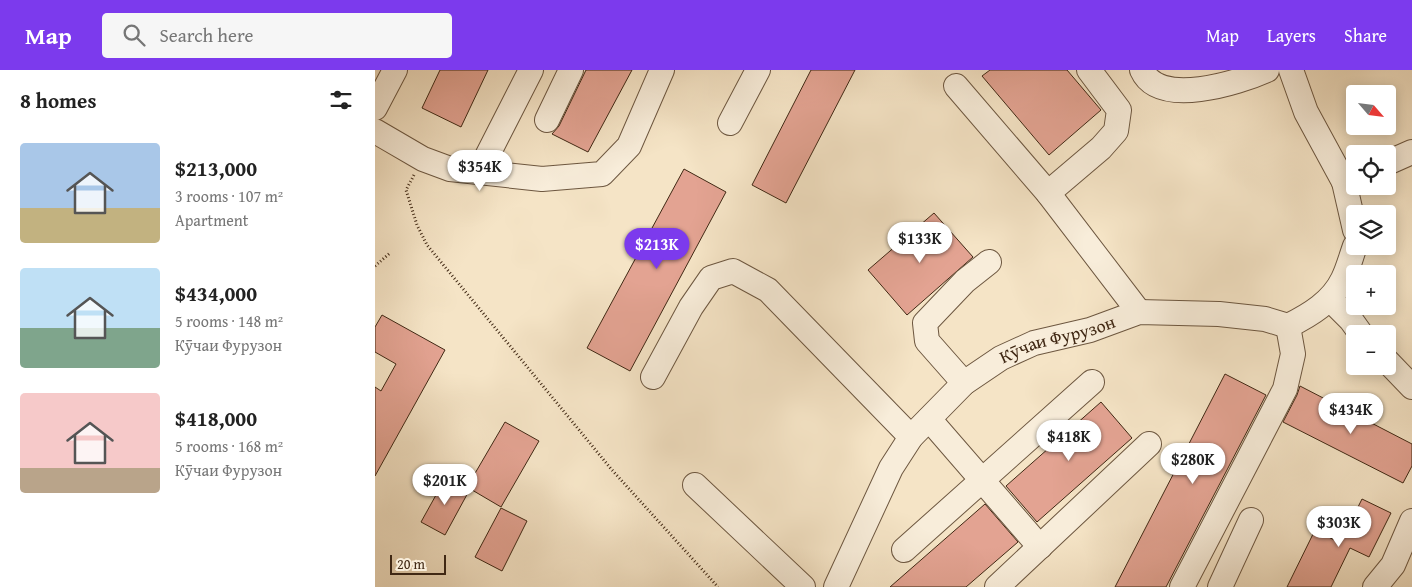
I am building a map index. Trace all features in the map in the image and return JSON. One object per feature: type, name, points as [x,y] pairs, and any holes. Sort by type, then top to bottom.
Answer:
[{"type":"street","points":[[375,108],[395,70]]},
{"type":"street","points":[[479,172],[531,70]]},
{"type":"street","points":[[547,120],[571,70]]},
{"type":"street","points":[[375,131],[423,159],[450,169],[542,179],[602,174],[629,146],[662,70]]},
{"type":"street","points":[[730,123],[758,70]]},
{"type":"street","points":[[1048,193],[1101,148],[1116,131],[1119,110],[1089,70]]},
{"type":"street","points":[[1142,70],[1145,78],[1158,86],[1177,91],[1224,84],[1267,70]]},
{"type":"street","points":[[1291,70],[1306,112],[1346,174]]},
{"type":"street","points":[[956,86],[1048,193],[1139,312]]},
{"type":"street","points":[[1396,159],[1412,152]]},
{"type":"street","points":[[1182,587],[1285,389],[1293,354],[1288,326],[1307,317],[1330,299],[1343,279],[1352,255]]},
{"type":"street","points":[[964,383],[927,342],[925,323],[965,281],[989,262]]},
{"type":"street","points":[[653,377],[691,307],[711,278],[733,271],[768,290],[911,437]]},
{"type":"street","points":[[1330,299],[1355,325]]},
{"type":"street","name":"Кӯчаи Фурузон","points":[[836,587],[891,468],[911,437],[964,383],[1001,358],[1035,343],[1090,330],[1139,312],[1219,314],[1265,319],[1288,326]]},
{"type":"street","points":[[1396,370],[1412,387]]},
{"type":"street","points":[[904,550],[1092,382]]},
{"type":"street","points":[[929,419],[1040,547]]},
{"type":"street","points":[[997,587],[1149,444]]},
{"type":"street","points":[[695,485],[803,587]]},
{"type":"street","points":[[1220,587],[1251,520]]},
{"type":"street","points":[[1375,587],[1393,565],[1412,521]]},
{"type":"path","points":[[407,186],[406,190],[417,225],[427,245],[612,470],[718,587]]},
{"type":"path","points":[[375,266],[390,253]]},
{"type":"building","points":[[440,70],[488,70],[461,127],[422,108]]},
{"type":"building","points":[[586,70],[632,70],[588,152],[552,134],[559,126]]},
{"type":"building","points":[[811,70],[855,70],[786,203],[752,185]]},
{"type":"building","points":[[990,70],[1067,70],[1101,110],[1049,155],[982,76]]},
{"type":"building","points":[[684,169],[726,192],[630,371],[587,348]]},
{"type":"building","points":[[934,213],[973,257],[907,315],[868,270]]},
{"type":"building","points":[[382,315],[445,350],[375,476],[375,387],[381,391],[396,364],[375,352],[375,327]]},
{"type":"building","points":[[1225,374],[1266,395],[1166,587],[1115,587]]},
{"type":"building","points":[[1300,386],[1412,444],[1412,466],[1403,483],[1283,422]]},
{"type":"building","points":[[1101,402],[1132,438],[1037,522],[1006,486]]},
{"type":"building","points":[[505,422],[539,441],[501,507],[467,487]]},
{"type":"building","points":[[446,477],[470,489],[445,535],[421,522]]},
{"type":"building","points":[[1362,499],[1391,513],[1369,557],[1350,548],[1331,587],[1287,587],[1315,530],[1340,543]]},
{"type":"building","points":[[985,504],[1018,542],[966,587],[890,587]]},
{"type":"building","points":[[501,508],[527,521],[502,571],[475,557]]}]
